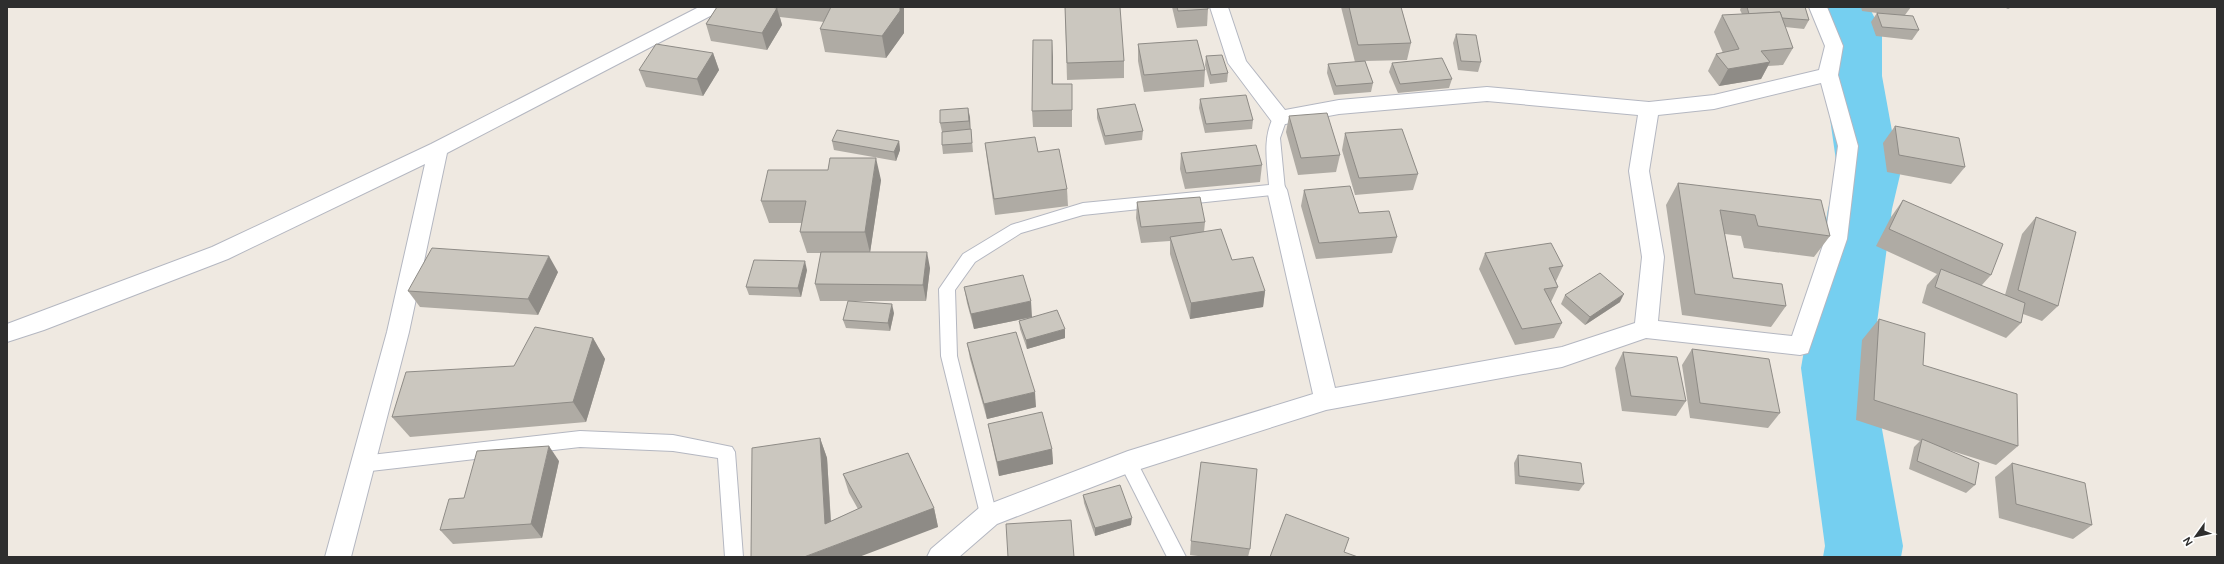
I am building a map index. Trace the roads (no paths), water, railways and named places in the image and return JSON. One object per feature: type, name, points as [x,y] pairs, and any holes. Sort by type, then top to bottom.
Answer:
[{"type":"street","points":[[1219,7],[1237,63],[1280,118],[1339,107],[1487,94],[1649,109],[1714,102],[1828,75]]},
{"type":"street","points":[[940,557],[988,516],[1128,462],[1326,400],[1562,357],[1646,329],[1800,346],[1836,239],[1848,146],[1828,75],[1834,46],[1818,7]]},
{"type":"street","points":[[7,332],[36,324],[220,253],[438,149],[711,8]]},
{"type":"street","points":[[1646,329],[1653,257],[1639,171],[1649,109]]},
{"type":"street","points":[[338,557],[398,332],[438,149]]},
{"type":"street","points":[[1277,190],[1326,400]]},
{"type":"lane","points":[[988,516],[949,356],[947,289],[969,258],[1016,229],[1083,209],[1277,190],[1273,138],[1280,118]]},
{"type":"lane","points":[[362,464],[580,439],[673,443],[726,452],[735,550],[734,557]]},
{"type":"lane","points":[[1128,462],[1176,557]]},
{"type":"waterway","points":[[1841,7],[1854,32],[1853,76],[1869,175],[1860,209],[1836,368],[1864,546],[1862,557]]}]
